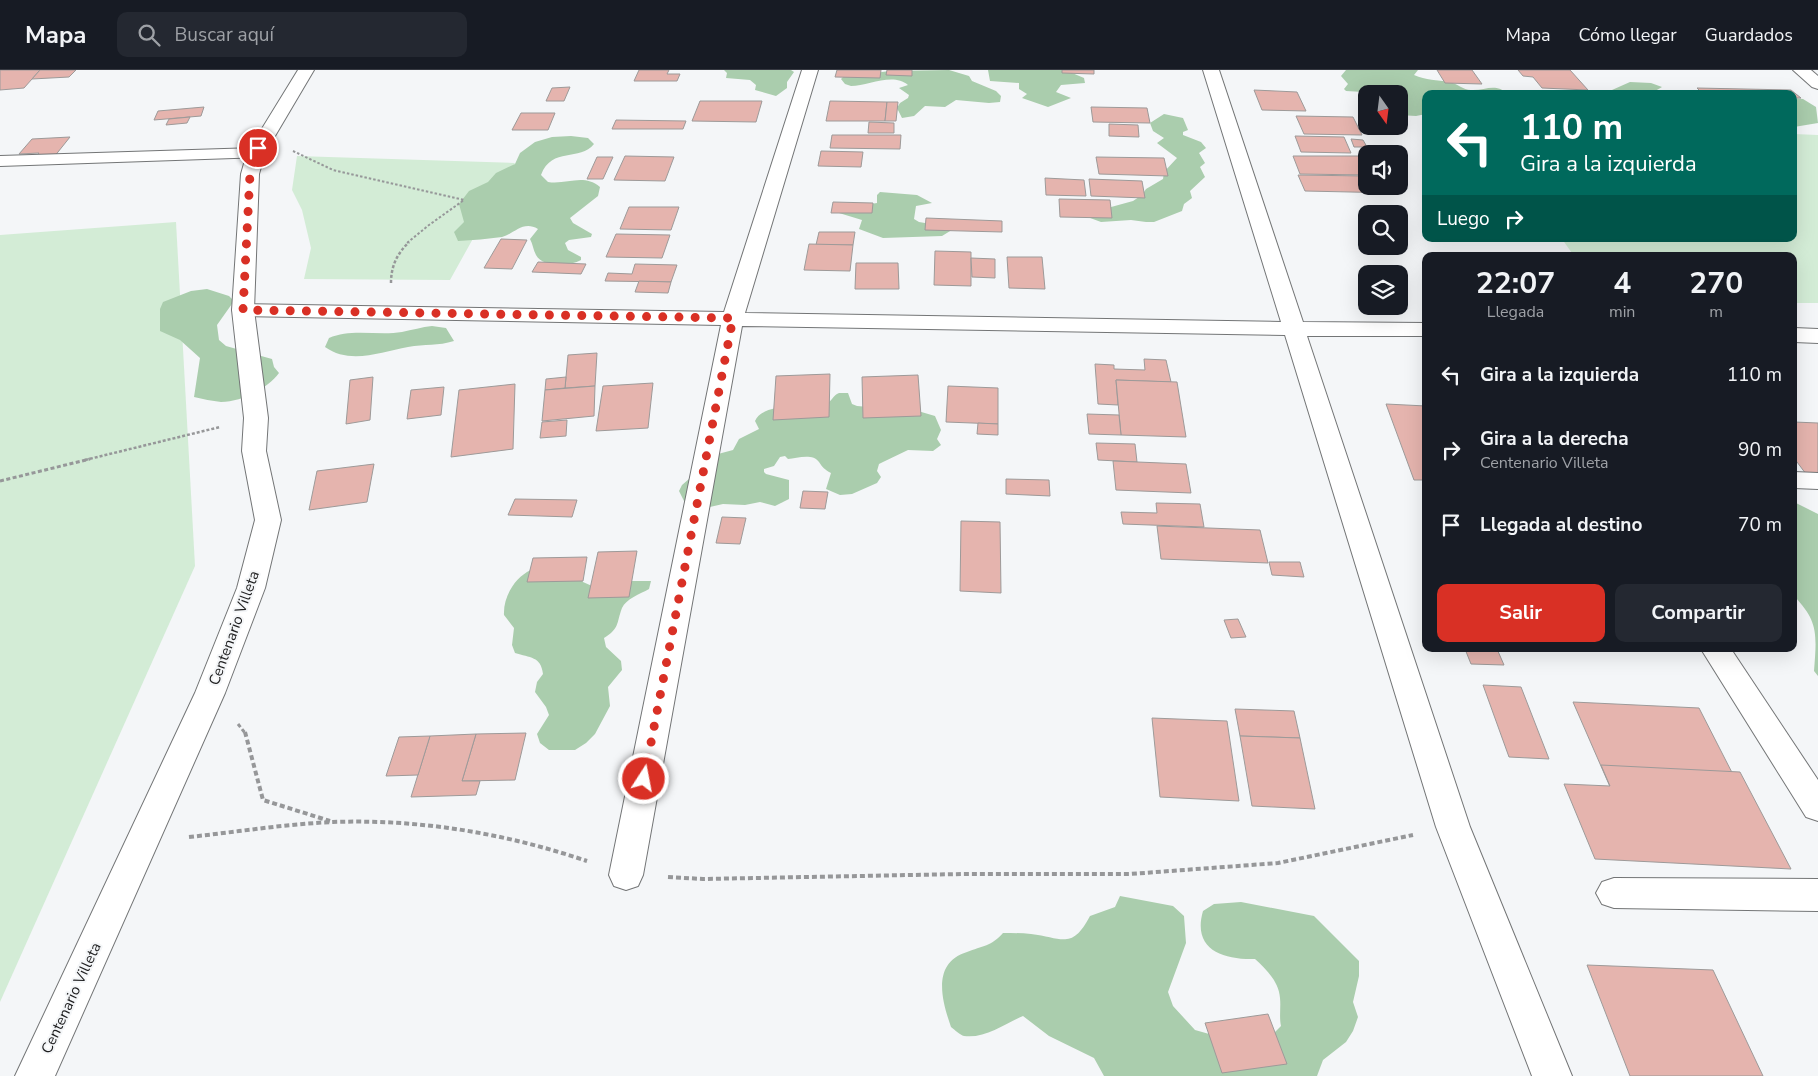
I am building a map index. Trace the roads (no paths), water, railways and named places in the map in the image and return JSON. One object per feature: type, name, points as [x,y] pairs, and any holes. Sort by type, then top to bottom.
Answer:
[{"type":"street","name":"Centenario Villeta","points":[[35,1076],[144,842],[210,693],[251,588],[268,520],[254,450],[256,418],[243,310],[250,174],[256,153],[306,70]]},
{"type":"street","points":[[626,875],[733,318],[810,70]]},
{"type":"street","points":[[1211,70],[1292,329],[1453,827],[1552,1076]]},
{"type":"street","points":[[1801,70],[1818,84]]},
{"type":"street","points":[[0,161],[256,153]]},
{"type":"street","points":[[243,310],[1292,329],[1422,329]]},
{"type":"street","points":[[1797,335],[1818,336]]},
{"type":"street","points":[[1797,480],[1818,481]]},
{"type":"street","points":[[1718,652],[1818,807]]},
{"type":"street","points":[[1614,894],[1818,895]]}]
